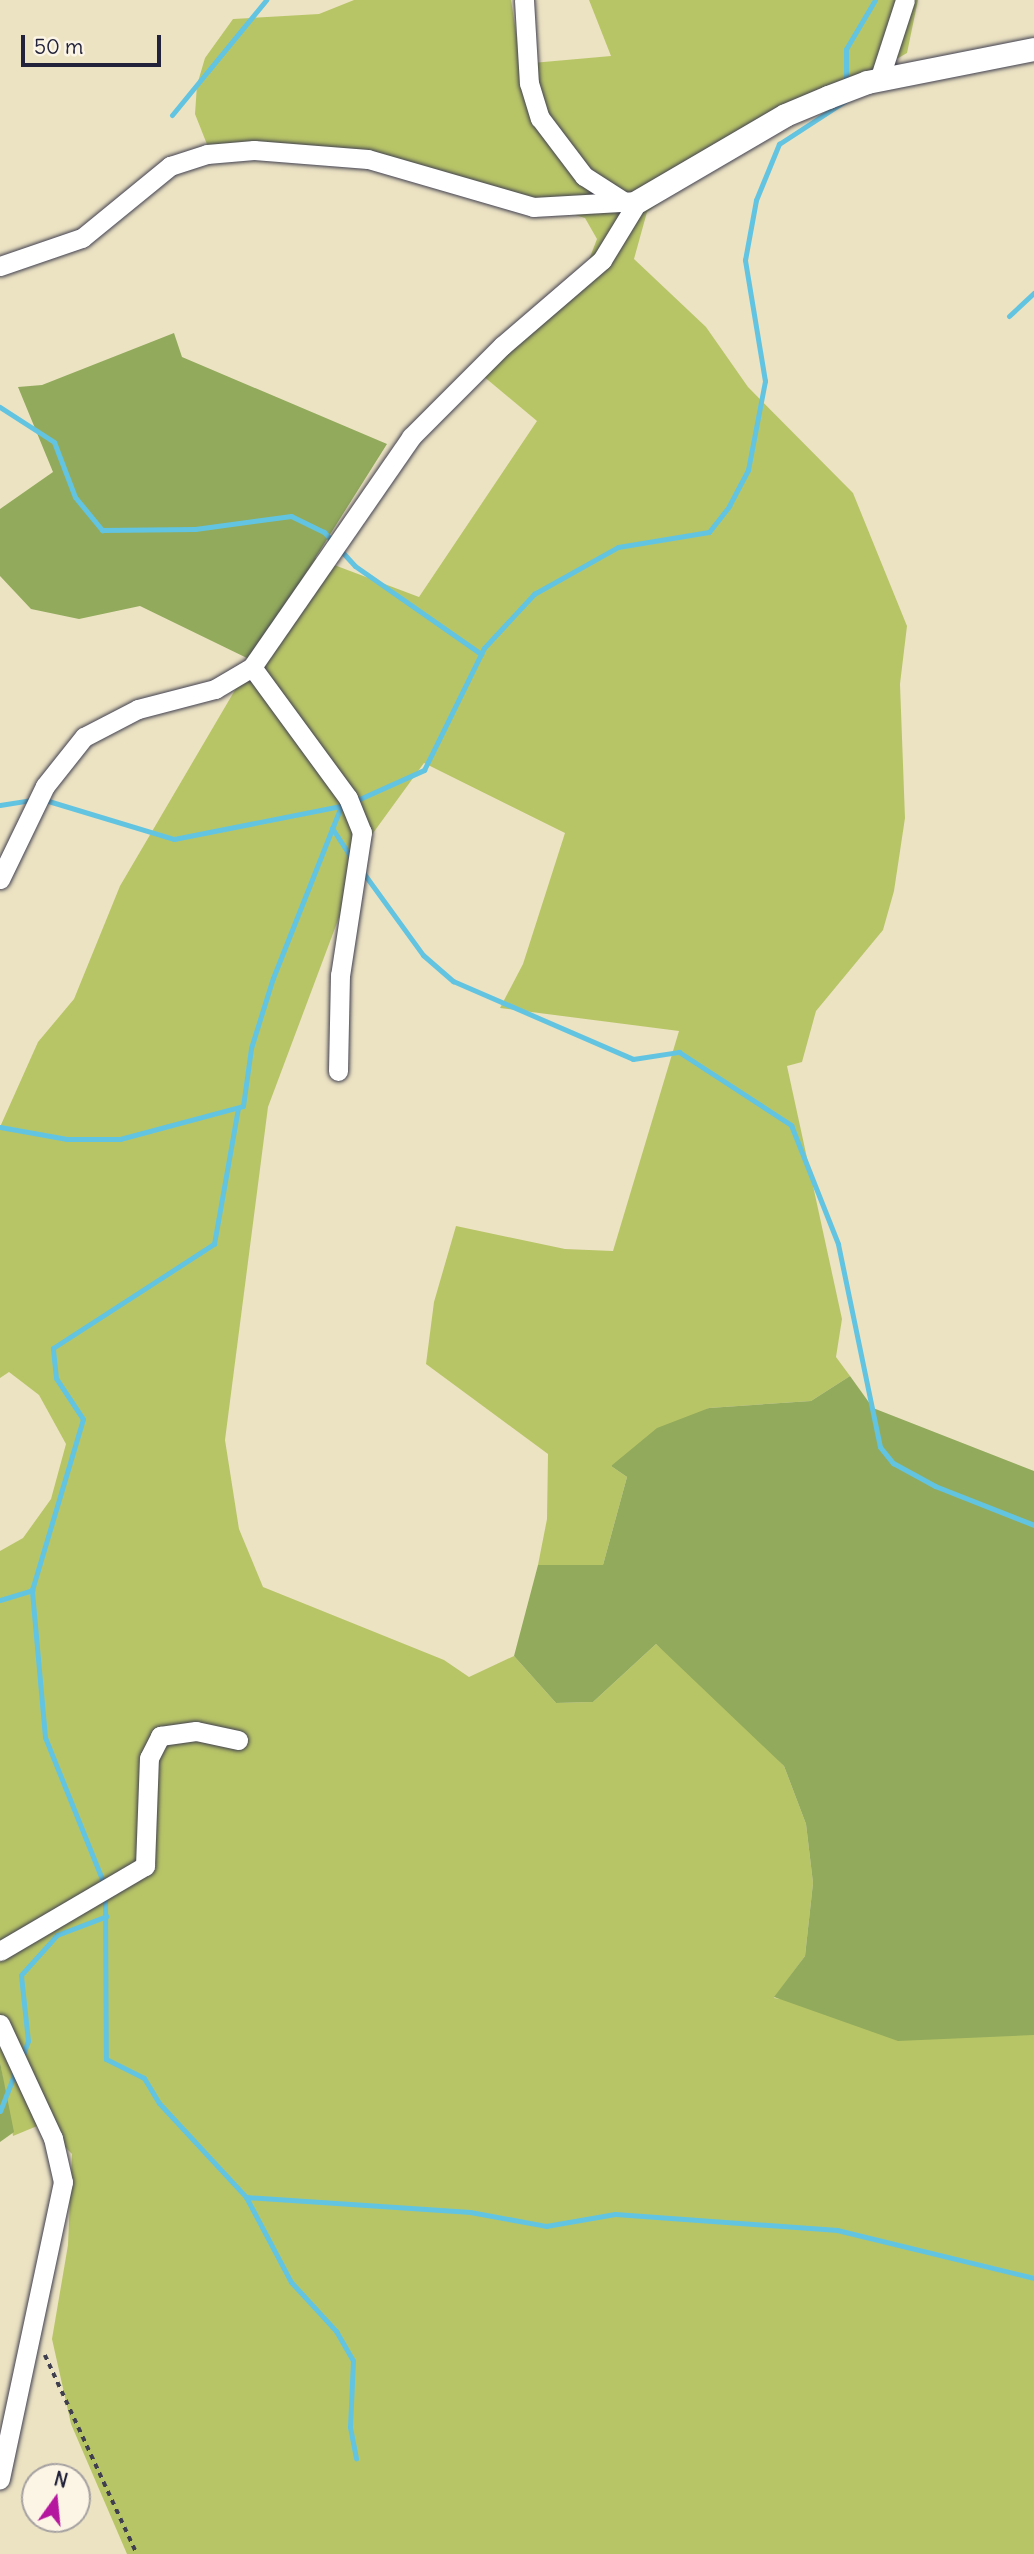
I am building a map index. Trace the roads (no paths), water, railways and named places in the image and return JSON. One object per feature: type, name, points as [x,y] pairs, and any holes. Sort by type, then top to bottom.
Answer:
[{"type":"street","points":[[524,0],[529,83],[540,118],[584,176],[632,202]]},
{"type":"street","points":[[879,80],[905,0]]},
{"type":"street","points":[[0,266],[73,243],[170,166],[206,154],[254,150],[368,159],[533,207],[632,202],[785,115],[879,80],[1034,49]]},
{"type":"street","points":[[0,879],[21,830],[67,752],[102,724],[215,690],[252,667],[411,437],[502,346],[603,260],[632,202]]},
{"type":"street","points":[[252,667],[348,798],[362,832],[340,975],[338,1071]]},
{"type":"street","points":[[0,855],[21,830]]},
{"type":"street","points":[[0,1951],[145,1866],[149,1758],[160,1736],[196,1731],[238,1740]]},
{"type":"street","points":[[0,2024],[61,2163],[61,2213],[0,2479]]},
{"type":"waterway","points":[[172,115],[266,0]]},
{"type":"waterway","points":[[846,83],[846,49],[875,0]]},
{"type":"waterway","points":[[355,801],[424,770],[484,648],[534,594],[618,547],[709,532],[729,506],[748,470],[765,381],[745,260],[756,200],[779,144],[848,99]]},
{"type":"waterway","points":[[1009,316],[1034,293]]},
{"type":"waterway","points":[[0,407],[54,442],[75,497],[102,530],[195,529],[291,516],[324,532],[355,566],[481,654]]},
{"type":"waterway","points":[[0,805],[31,800]]},
{"type":"waterway","points":[[45,800],[174,839],[346,805]]},
{"type":"waterway","points":[[0,1127],[67,1139],[120,1139],[243,1106],[251,1048],[273,978],[341,806]]},
{"type":"waterway","points":[[332,828],[351,857]]},
{"type":"waterway","points":[[362,871],[423,955],[453,981],[633,1059],[679,1052],[791,1125],[838,1244],[880,1447],[893,1463],[935,1486],[1034,1525]]},
{"type":"waterway","points":[[104,1884],[45,1737],[32,1590],[83,1419],[56,1378],[53,1348],[214,1244],[238,1108]]},
{"type":"waterway","points":[[0,1600],[32,1590]]},
{"type":"waterway","points":[[105,1894],[106,2059],[144,2078],[159,2103],[246,2197],[470,2212],[546,2226],[615,2214],[837,2230],[1034,2278]]},
{"type":"waterway","points":[[22,2058],[28,2041],[21,1975],[57,1935],[107,1916]]},
{"type":"waterway","points":[[0,2111],[16,2070]]},
{"type":"waterway","points":[[246,2197],[291,2282],[336,2331],[353,2361],[350,2427],[356,2458]]}]
